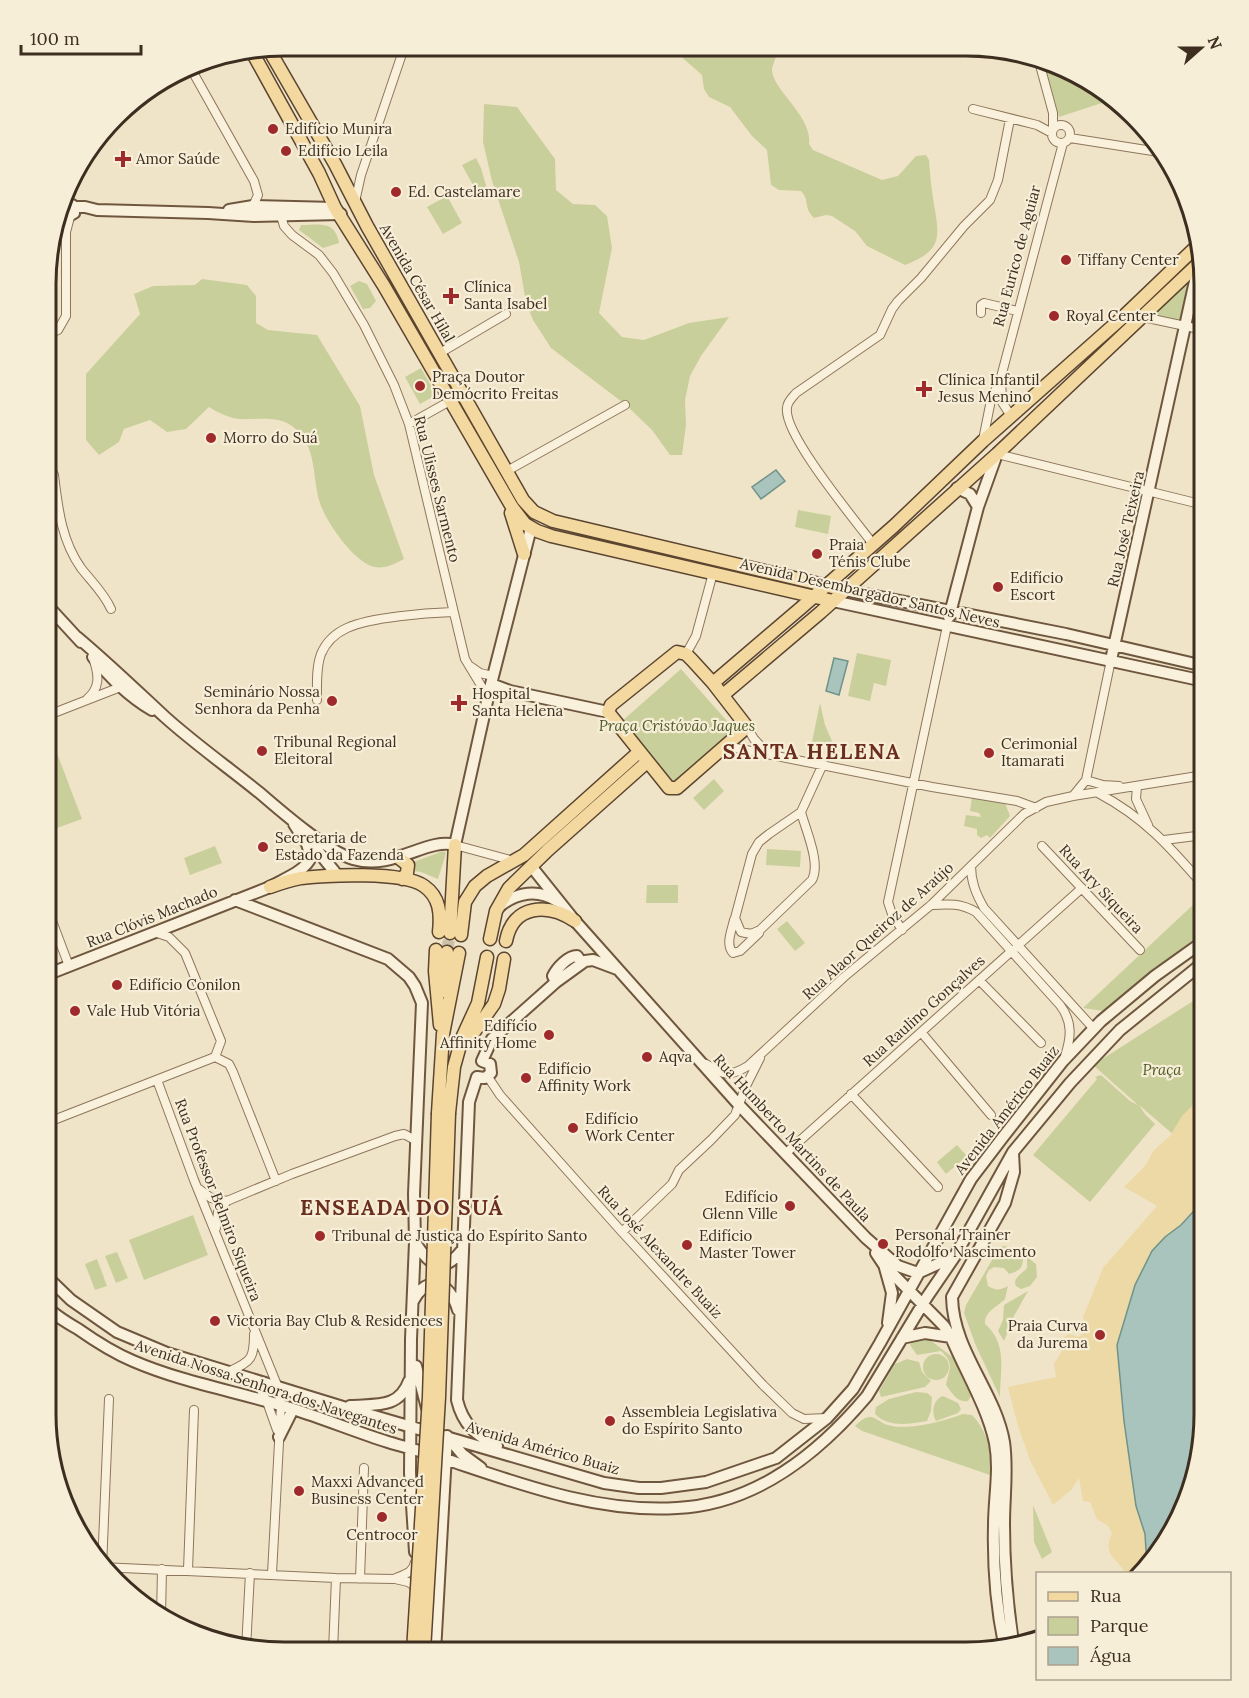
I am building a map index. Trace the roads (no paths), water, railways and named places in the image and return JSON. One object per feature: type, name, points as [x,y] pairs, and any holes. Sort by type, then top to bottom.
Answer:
[{"type":"main road","name":"Avenida César Hilal","points":[[273,56],[528,507],[539,516],[553,520]]},
{"type":"main road","name":"Avenida César Hilal","points":[[255,57],[338,211],[384,286],[501,490],[516,514],[531,528]]},
{"type":"main road","points":[[208,213],[253,206],[338,211]]},
{"type":"main road","points":[[281,216],[284,211],[297,208]]},
{"type":"main road","points":[[68,209],[85,213],[97,210],[281,216],[345,210],[355,215],[367,226]]},
{"type":"main road","points":[[713,683],[873,544],[983,441],[1124,316],[1192,251]]},
{"type":"main road","points":[[723,695],[833,601],[997,454],[1193,269]]},
{"type":"main road","name":"Rua José Teixeira","points":[[1111,660],[1194,286]]},
{"type":"main road","points":[[1124,316],[1143,317]]},
{"type":"main road","points":[[947,626],[978,507],[997,454],[998,439],[1036,394]]},
{"type":"main road","points":[[957,488],[970,494],[978,507]]},
{"type":"main road","points":[[501,490],[519,532],[524,554]]},
{"type":"main road","points":[[450,933],[458,826],[492,680],[531,528],[536,522],[553,520]]},
{"type":"main road","name":"Avenida Desembargador Santos Neves","points":[[553,520],[826,586],[1115,644],[1194,664]]},
{"type":"main road","name":"Avenida Desembargador Santos Neves","points":[[531,528],[551,536],[814,597],[1194,679]]},
{"type":"main road","points":[[56,615],[125,685]]},
{"type":"main road","points":[[77,637],[91,654],[125,685],[291,818],[336,851],[352,858],[371,862],[399,858],[447,844],[455,845]]},
{"type":"main road","points":[[492,680],[510,691],[608,712],[643,757],[672,789],[677,788],[747,727],[713,683],[686,654],[677,652],[611,705],[608,712]]},
{"type":"main road","points":[[450,933],[471,891],[487,876],[515,861],[643,757]]},
{"type":"main road","points":[[490,939],[496,911],[508,888],[643,757]]},
{"type":"main road","points":[[291,818],[338,876]]},
{"type":"main road","name":"Rua Clóvis Machado","points":[[56,971],[270,886],[306,865],[311,857],[307,844],[291,818]]},
{"type":"main road","points":[[531,866],[528,857],[533,847]]},
{"type":"main road","points":[[399,858],[406,862],[408,868],[402,879]]},
{"type":"main road","name":"Rua Humberto Martins de Paula","points":[[531,866],[575,921],[785,1154],[866,1238],[898,1266],[918,1273]]},
{"type":"main road","points":[[270,886],[300,878],[338,876],[402,879],[419,883],[432,894],[450,933]]},
{"type":"main road","points":[[496,911],[510,898],[528,893],[547,896],[559,902]]},
{"type":"main road","points":[[235,900],[378,954],[395,963],[415,986],[422,1003],[414,1194],[410,1463],[419,1642]]},
{"type":"main road","points":[[506,941],[514,921],[529,911],[549,910],[575,921]]},
{"type":"main road","name":"Avenida Américo Buaiz","points":[[447,1436],[604,1483],[661,1488],[706,1482],[776,1458],[827,1418],[853,1389],[888,1330],[970,1179],[1063,1061],[1094,1029],[1155,976],[1194,948]]},
{"type":"main road","points":[[423,1642],[440,1397],[443,1113],[442,1050],[435,970],[448,952],[442,1050]]},
{"type":"main road","points":[[413,1642],[429,1397],[443,1113],[462,1038],[478,1002],[487,957]]},
{"type":"main road","points":[[454,1067],[468,1041],[494,1004],[504,959]]},
{"type":"main road","points":[[526,1461],[481,1438],[470,1429],[460,1412],[457,1400],[469,1102],[482,1077],[474,1068],[482,1061],[492,1040],[556,982],[582,963],[593,960],[620,970]]},
{"type":"main road","name":"Avenida Américo Buaiz","points":[[490,1474],[592,1504],[621,1508],[678,1508],[731,1498],[777,1478],[831,1436],[867,1396],[923,1303],[955,1256],[1013,1152],[1070,1083],[1120,1030],[1194,970]]},
{"type":"main road","points":[[1070,1083],[1100,1042],[1094,1029]]},
{"type":"main road","points":[[1012,1638],[1004,1567],[1007,1475],[1003,1440],[987,1397],[964,1350],[952,1314],[952,1297],[1005,1203],[1014,1172],[1013,1152]]},
{"type":"main road","points":[[970,1179],[985,1170],[992,1170],[1006,1177],[1008,1182],[1005,1203]]},
{"type":"main road","name":"Rua Humberto Martins de Paula","points":[[866,1238],[884,1264],[944,1326],[989,1424],[995,1444],[997,1476],[994,1563],[996,1602],[1003,1639]]},
{"type":"main road","points":[[415,1242],[425,1258],[435,1264],[448,1264],[454,1261],[463,1249]]},
{"type":"main road","points":[[918,1273],[955,1256]]},
{"type":"main road","points":[[884,1264],[892,1293],[888,1330]]},
{"type":"main road","points":[[412,1302],[419,1290],[462,1273]]},
{"type":"main road","points":[[428,1285],[437,1284],[447,1288],[454,1298],[460,1316]]},
{"type":"main road","name":"Avenida Nossa Senhora dos Navegantes","points":[[56,1286],[71,1300],[117,1332],[167,1353],[447,1436]]},
{"type":"main road","name":"Avenida Nossa Senhora dos Navegantes","points":[[56,1314],[132,1361],[281,1405],[387,1442],[490,1474]]},
{"type":"main road","points":[[902,1338],[925,1333],[951,1337]]},
{"type":"main road","points":[[411,1339],[426,1407],[462,1454],[490,1474]]},
{"type":"main road","points":[[343,1407],[379,1404],[398,1399],[405,1393],[411,1375]]},
{"type":"main road","points":[[279,1437],[293,1409]]},
{"type":"main road","points":[[436,1642],[447,1436]]},
{"type":"main road","points":[[387,1442],[403,1452],[410,1463]]},
{"type":"street","points":[[355,203],[360,176],[401,56]]},
{"type":"street","points":[[1041,69],[1053,112],[1054,139],[1150,151]]},
{"type":"street","points":[[194,74],[254,181],[258,195],[253,206]]},
{"type":"street","points":[[973,110],[1053,131]]},
{"type":"street","points":[[873,544],[813,463],[792,430],[786,409],[789,400],[880,335],[898,301],[990,200],[998,180],[1010,119]]},
{"type":"street","points":[[1053,131],[1056,126],[1064,125],[1070,130],[1066,141]]},
{"type":"street","name":"Rua Eurico de Aguiar","points":[[983,441],[991,400],[1001,377],[1017,311],[1066,141]]},
{"type":"street","points":[[344,183],[360,176]]},
{"type":"street","points":[[56,331],[66,316],[67,213]]},
{"type":"street","name":"Rua Ulisses Sarmento","points":[[281,216],[292,235],[319,255],[333,273],[364,325],[394,385],[409,424],[466,662],[488,697]]},
{"type":"street","points":[[981,313],[981,305],[984,303],[1017,311]]},
{"type":"street","points":[[440,353],[506,314]]},
{"type":"street","points":[[1143,317],[1194,328]]},
{"type":"street","name":"Rua Eurico de Aguiar","points":[[1001,377],[1002,402]]},
{"type":"street","points":[[991,400],[996,403],[1002,402],[1011,416]]},
{"type":"street","points":[[409,424],[450,401]]},
{"type":"street","points":[[507,471],[625,405]]},
{"type":"street","points":[[997,454],[1194,502]]},
{"type":"street","points":[[56,494],[58,513],[73,555],[111,609]]},
{"type":"street","points":[[686,654],[696,636],[713,573]]},
{"type":"street","points":[[317,700],[321,655],[328,642],[346,628],[393,618],[453,612]]},
{"type":"street","points":[[902,930],[888,902],[947,626]]},
{"type":"street","points":[[85,701],[96,690],[98,683],[96,665],[91,654]]},
{"type":"street","name":"Rua José Teixeira","points":[[1072,796],[1086,780],[1111,660]]},
{"type":"street","points":[[466,662],[492,680]]},
{"type":"street","points":[[56,712],[125,685]]},
{"type":"street","points":[[747,727],[769,755]]},
{"type":"street","points":[[726,746],[1017,801],[1036,807]]},
{"type":"street","points":[[801,813],[816,872],[812,880],[740,951],[733,953],[729,948],[729,942],[752,854],[759,842],[801,813],[823,764]]},
{"type":"street","points":[[1086,780],[1124,788],[1194,777]]},
{"type":"street","points":[[1137,786],[1136,799],[1149,826]]},
{"type":"street","points":[[1124,788],[1123,796],[1128,810]]},
{"type":"street","name":"Rua Alaor Queiroz de Araújo","points":[[697,1059],[725,1074],[734,1074],[748,1066],[844,978],[931,905],[1024,814],[1046,802],[1124,788]]},
{"type":"street","points":[[1097,792],[1128,810],[1149,826],[1194,874]]},
{"type":"street","points":[[1164,840],[1194,836]]},
{"type":"street","points":[[455,845],[515,861]]},
{"type":"street","name":"Rua Ary Siqueira","points":[[1042,846],[1140,950]]},
{"type":"street","points":[[971,866],[975,892],[984,908],[1094,1029]]},
{"type":"street","name":"Rua Raulino Gonçalves","points":[[785,1154],[1082,888]]},
{"type":"street","points":[[931,905],[954,903],[975,912],[1066,1013],[1070,1028],[1070,1041],[1063,1061]]},
{"type":"street","points":[[735,918],[738,929],[746,934],[755,933],[766,925]]},
{"type":"street","points":[[56,932],[69,966]]},
{"type":"street","points":[[56,1119],[215,1057],[221,1041],[185,953],[169,937],[154,932]]},
{"type":"street","points":[[979,980],[1041,1043]]},
{"type":"street","points":[[921,1032],[991,1115]]},
{"type":"street","name":"Rua Alaor Queiroz de Araújo","points":[[622,1232],[672,1184],[679,1170],[728,1123],[739,1105],[762,1054]]},
{"type":"street","points":[[215,1057],[229,1064],[233,1072],[276,1181]]},
{"type":"street","name":"Rua José Alexandre Buaiz","points":[[482,1077],[622,1232],[792,1413],[804,1419],[827,1418]]},
{"type":"street","name":"Rua Professor Belmiro Siqueira","points":[[158,1080],[197,1188],[277,1385],[281,1405],[278,1424],[272,1574]]},
{"type":"street","points":[[851,1094],[938,1187]]},
{"type":"street","points":[[216,1234],[218,1212],[227,1201],[395,1136],[404,1134],[416,1143]]},
{"type":"street","points":[[197,1188],[211,1198],[227,1201]]},
{"type":"street","name":"Rua Professor Belmiro Siqueira","points":[[230,1371],[253,1356],[254,1329]]},
{"type":"street","points":[[256,1380],[267,1402],[279,1437]]},
{"type":"street","points":[[102,1551],[109,1398]]},
{"type":"street","points":[[188,1570],[194,1410]]},
{"type":"street","points":[[360,1579],[364,1468]]},
{"type":"street","points":[[395,1579],[410,1573],[414,1568],[415,1560]]},
{"type":"street","points":[[114,1567],[395,1579],[413,1585],[417,1594]]},
{"type":"street","points":[[161,1607],[162,1569]]},
{"type":"street","points":[[246,1640],[250,1573]]},
{"type":"street","points":[[333,1642],[336,1578]]},
{"type":"water","points":[[776,470],[785,481],[761,499],[752,487]]},
{"type":"water","points":[[834,658],[848,661],[839,695],[826,691]]},
{"type":"water","points":[[1194,1211],[1192,1445],[1186,1474],[1176,1502],[1163,1529],[1146,1553],[1145,1534],[1136,1506],[1124,1421],[1117,1345],[1135,1285],[1152,1251]]},
{"type":"tunnel","points":[[447,952],[450,933]]},
{"type":"place","name":"Edifício Munira","points":[[273,129]]},
{"type":"place","name":"Edifício Leila","points":[[286,151]]},
{"type":"place","name":"Amor Saúde","points":[[123,159]]},
{"type":"place","name":"Ed. Castelamare","points":[[396,192]]},
{"type":"place","name":"Tiffany Center","points":[[1066,260]]},
{"type":"place","name":"Clínica Santa Isabel","points":[[451,296]]},
{"type":"place","name":"Royal Center","points":[[1054,316]]},
{"type":"place","name":"Praça Doutor Demócrito Freitas","points":[[420,386]]},
{"type":"place","name":"Clínica Infantil Jesus Menino","points":[[924,389]]},
{"type":"place","name":"Morro do Suá","points":[[211,438]]},
{"type":"place","name":"Praia Ténis Clube","points":[[817,554]]},
{"type":"place","name":"Edifício Escort","points":[[998,587]]},
{"type":"place","name":"Seminário Nossa Senhora da Penha","points":[[332,701]]},
{"type":"place","name":"Hospital Santa Helena","points":[[459,703]]},
{"type":"place","name":"Tribunal Regional Eleitoral","points":[[262,751]]},
{"type":"place","name":"Cerimonial Itamarati","points":[[989,753]]},
{"type":"place","name":"Secretaria de Estado da Fazenda","points":[[263,847]]},
{"type":"place","name":"Edifício Conilon","points":[[117,985]]},
{"type":"place","name":"Vale Hub Vitória","points":[[75,1011]]},
{"type":"place","name":"Edifício Affinity Home","points":[[549,1035]]},
{"type":"place","name":"Aqva","points":[[647,1057]]},
{"type":"place","name":"Edifício Affinity Work","points":[[526,1078]]},
{"type":"place","name":"Edifício Work Center","points":[[573,1128]]},
{"type":"place","name":"Edifício Glenn Ville","points":[[790,1206]]},
{"type":"place","name":"Tribunal de Justiça do Espírito Santo","points":[[320,1236]]},
{"type":"place","name":"Personal Trainer Rodolfo Nascimento","points":[[883,1244]]},
{"type":"place","name":"Edifício Master Tower","points":[[687,1245]]},
{"type":"place","name":"Victoria Bay Club & Residences","points":[[215,1321]]},
{"type":"place","name":"Praia Curva da Jurema","points":[[1100,1335]]},
{"type":"place","name":"Assembleia Legislativa do Espírito Santo","points":[[610,1421]]},
{"type":"place","name":"Maxxi Advanced Business Center","points":[[299,1491]]},
{"type":"place","name":"Centrocor","points":[[382,1517]]},
{"type":"district","name":"SANTA HELENA","points":[[812,752]]},
{"type":"district","name":"ENSEADA DO SUÁ","points":[[402,1208]]},
{"type":"park label","name":"Praça Cristóvão Jaques","points":[[677,726]]},
{"type":"park label","name":"Praça","points":[[1162,1070]]}]
